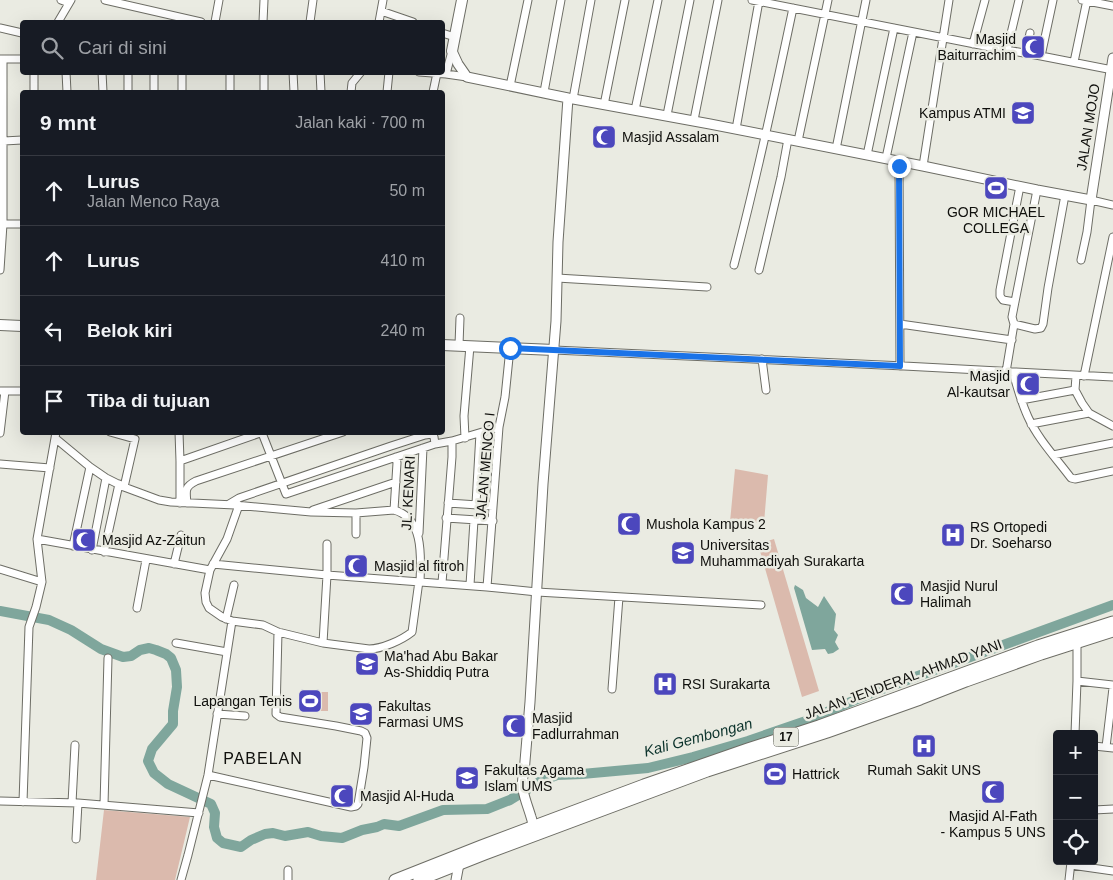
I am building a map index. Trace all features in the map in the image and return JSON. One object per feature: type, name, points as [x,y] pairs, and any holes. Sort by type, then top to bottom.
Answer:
[{"type":"highway","name":"JALAN JENDERAL AHMAD YANI","points":[[1076,638],[1113,622]]},
{"type":"highway","name":"JALAN JENDERAL AHMAD YANI","points":[[395,880],[533,826],[704,764],[918,695],[1038,646],[1113,631]]},
{"type":"highway","name":"JALAN JENDERAL AHMAD YANI","points":[[419,880],[459,864],[533,826]]},
{"type":"main road","points":[[452,51],[462,0]]},
{"type":"main road","points":[[0,325],[20,326]]},
{"type":"main road","points":[[445,345],[554,350]]},
{"type":"street","points":[[59,20],[70,1],[61,0]]},
{"type":"street","points":[[105,0],[128,3],[176,20]]},
{"type":"street","points":[[214,20],[219,0]]},
{"type":"street","points":[[263,20],[264,0]]},
{"type":"street","points":[[310,20],[313,0]]},
{"type":"street","points":[[379,20],[383,0]]},
{"type":"street","points":[[510,86],[528,0]]},
{"type":"street","points":[[548,93],[561,0]]},
{"type":"street","points":[[533,826],[532,806],[527,795],[525,780],[543,484],[554,350],[558,242],[567,117],[591,0]]},
{"type":"street","points":[[604,105],[625,0]]},
{"type":"street","points":[[634,110],[658,0]]},
{"type":"street","points":[[667,115],[690,0]]},
{"type":"street","points":[[694,120],[718,0]]},
{"type":"street","points":[[798,141],[828,0]]},
{"type":"street","points":[[836,149],[866,0]]},
{"type":"street","points":[[923,166],[949,0]]},
{"type":"street","points":[[973,44],[985,0]]},
{"type":"street","points":[[1007,50],[1019,0]]},
{"type":"street","points":[[1041,56],[1053,0]]},
{"type":"street","points":[[1074,62],[1085,0],[1113,6]]},
{"type":"street","points":[[736,129],[756,1],[775,2],[793,8],[862,22],[1112,70]]},
{"type":"street","points":[[734,265],[756,169],[766,135],[793,8]]},
{"type":"street","points":[[381,11],[407,20]]},
{"type":"street","points":[[0,28],[20,33]]},
{"type":"street","points":[[867,155],[894,28]]},
{"type":"street","points":[[886,158],[913,32]]},
{"type":"street","points":[[1026,53],[1030,32]]},
{"type":"street","points":[[445,33],[455,37]]},
{"type":"street","points":[[452,51],[467,77]]},
{"type":"street","points":[[452,51],[446,74],[604,105],[694,120],[1113,206]]},
{"type":"street","name":"JALAN MOJO","points":[[1091,200],[1113,58]]},
{"type":"street","points":[[0,270],[4,141],[2,59],[20,59]]},
{"type":"street","points":[[34,75],[34,90]]},
{"type":"street","points":[[66,75],[66,90]]},
{"type":"street","points":[[102,75],[103,90]]},
{"type":"street","points":[[128,75],[128,90]]},
{"type":"street","points":[[154,75],[154,90]]},
{"type":"street","points":[[182,75],[182,90]]},
{"type":"street","points":[[230,75],[230,90]]},
{"type":"street","points":[[264,75],[264,90]]},
{"type":"street","points":[[293,75],[294,90]]},
{"type":"street","points":[[320,75],[320,90]]},
{"type":"street","points":[[350,90],[352,83],[359,75]]},
{"type":"street","points":[[387,90],[389,75]]},
{"type":"street","points":[[433,90],[437,75]]},
{"type":"street","points":[[548,93],[558,101],[567,117]]},
{"type":"street","points":[[759,270],[788,139]]},
{"type":"street","points":[[4,141],[20,140]]},
{"type":"street","points":[[899,162],[900,366]]},
{"type":"street","points":[[1015,302],[1003,300],[1000,296],[1000,290],[1020,186]]},
{"type":"street","points":[[1036,190],[1012,319],[1014,324],[1010,372],[1031,424],[1073,479],[1113,472]]},
{"type":"street","points":[[1014,324],[1036,329],[1041,328],[1044,324],[1048,288],[1066,195]]},
{"type":"street","points":[[1081,260],[1091,200]]},
{"type":"street","points":[[2,224],[20,224]]},
{"type":"street","points":[[1084,376],[1113,237]]},
{"type":"street","points":[[557,278],[707,287]]},
{"type":"street","points":[[460,318],[464,346],[465,438]]},
{"type":"street","points":[[900,324],[1012,340]]},
{"type":"street","name":"JALAN MENCO I","points":[[487,586],[499,427],[506,397],[510,348]]},
{"type":"street","points":[[554,350],[1113,377]]},
{"type":"street","points":[[762,359],[766,390]]},
{"type":"street","points":[[1076,376],[1075,390],[1089,413],[1113,426]]},
{"type":"street","points":[[1021,400],[1075,390]]},
{"type":"street","points":[[0,433],[2,391],[20,391]]},
{"type":"street","points":[[1031,424],[1089,413]]},
{"type":"street","points":[[263,435],[286,494],[423,448],[435,440],[452,441],[499,427]]},
{"type":"street","points":[[476,504],[480,433]]},
{"type":"street","points":[[56,435],[90,467],[106,478],[153,498],[171,502],[229,504],[239,505],[309,512],[356,513],[394,510],[403,514],[414,527],[418,539],[421,562],[411,634],[373,649],[323,643],[278,632],[263,626],[229,620],[212,610],[206,602],[205,593],[212,567],[230,533],[239,505]]},
{"type":"street","points":[[23,802],[29,627],[42,582],[37,539],[56,435]]},
{"type":"street","points":[[179,435],[183,503]]},
{"type":"street","points":[[180,461],[256,435]]},
{"type":"street","points":[[183,503],[187,487],[190,484],[334,435]]},
{"type":"street","points":[[229,504],[239,498],[425,435]]},
{"type":"street","points":[[432,435],[435,440]]},
{"type":"street","points":[[104,552],[136,436]]},
{"type":"street","points":[[442,583],[452,441]]},
{"type":"street","points":[[1053,454],[1113,443]]},
{"type":"street","name":"JL. KENARI","points":[[418,539],[423,448]]},
{"type":"street","points":[[394,510],[396,457]]},
{"type":"street","points":[[341,463],[345,474]]},
{"type":"street","points":[[0,464],[50,468]]},
{"type":"street","points":[[73,546],[90,467]]},
{"type":"street","points":[[92,550],[106,478]]},
{"type":"street","points":[[309,512],[396,482]]},
{"type":"street","points":[[448,503],[493,506]]},
{"type":"street","points":[[356,513],[356,534]]},
{"type":"street","points":[[446,518],[493,521]]},
{"type":"street","points":[[470,585],[474,520]]},
{"type":"street","points":[[174,564],[181,534]]},
{"type":"street","points":[[37,539],[174,564],[487,586],[537,592],[761,605]]},
{"type":"street","points":[[323,643],[327,544]]},
{"type":"street","points":[[137,608],[146,560]]},
{"type":"street","points":[[0,569],[42,582]]},
{"type":"street","points":[[181,880],[208,775],[227,652],[234,585]]},
{"type":"street","points":[[612,689],[619,597]]},
{"type":"street","points":[[208,775],[351,807],[358,805],[364,767],[366,735],[361,731],[277,715],[278,632]]},
{"type":"street","points":[[1075,730],[1076,638]]},
{"type":"street","points":[[176,643],[227,652]]},
{"type":"street","points":[[104,805],[108,658]]},
{"type":"street","points":[[1077,681],[1113,686],[1110,747]]},
{"type":"street","points":[[217,714],[245,716]]},
{"type":"street","points":[[75,745],[76,839]]},
{"type":"street","points":[[0,801],[199,809]]},
{"type":"street","points":[[1098,810],[1113,809]]},
{"type":"street","points":[[456,880],[459,864]]},
{"type":"street","points":[[1069,880],[1071,865]]},
{"type":"street","points":[[1082,865],[1113,871]]},
{"type":"street","points":[[288,870],[288,880]]},
{"type":"shaded area","points":[[735,469],[768,475],[764,523],[730,522]]},
{"type":"shaded area","points":[[774,539],[819,691],[802,697],[758,544]]},
{"type":"shaded area","name":"Lapangan Tenis","points":[[306,692],[315,692],[314,711],[305,711]]},
{"type":"shaded area","name":"Lapangan Tenis","points":[[319,692],[328,692],[328,711],[318,711]]},
{"type":"shaded area","points":[[104,810],[190,817],[175,880],[96,880]]},
{"type":"water","points":[[795,585],[803,590],[806,598],[818,607],[824,596],[836,614],[834,630],[838,635],[835,642],[839,649],[833,653],[828,654],[825,649],[812,650],[794,588]]},
{"type":"waterway","name":"Kali Gembongan","points":[[0,611],[49,620],[71,630],[101,649],[123,657],[131,656],[140,650],[149,648],[166,654],[171,658],[176,670],[177,687],[173,724],[152,749],[148,761],[154,773],[168,784],[211,804],[215,813],[214,827],[217,838],[223,843],[241,847],[251,840],[273,833],[285,836],[308,832],[321,836],[342,838],[384,824],[399,826],[443,810],[487,809],[510,800],[541,781],[557,775],[648,768],[693,757],[803,722],[874,692],[1113,605]]},
{"type":"place","name":"Masjid Baiturrachim","points":[[1033,47]]},
{"type":"place","name":"Kampus ATMI","points":[[1023,113]]},
{"type":"place","name":"Masjid Assalam","points":[[604,137]]},
{"type":"place","name":"GOR MICHAEL COLLEGA","points":[[996,188]]},
{"type":"place","name":"Masjid Al-kautsar","points":[[1028,384]]},
{"type":"place","name":"Mushola Kampus 2","points":[[629,524]]},
{"type":"place","name":"RS Ortopedi Dr. Soeharso","points":[[953,535]]},
{"type":"place","name":"Masjid Az-Zaitun","points":[[84,540]]},
{"type":"place","name":"Universitas Muhammadiyah Surakarta","points":[[683,553]]},
{"type":"place","name":"Masjid al fitroh","points":[[356,566]]},
{"type":"place","name":"Masjid Nurul Halimah","points":[[902,594]]},
{"type":"place","name":"Ma'had Abu Bakar As-Shiddiq Putra","points":[[367,664]]},
{"type":"place","name":"RSI Surakarta","points":[[665,684]]},
{"type":"place","name":"Lapangan Tenis","points":[[310,701]]},
{"type":"place","name":"Fakultas Farmasi UMS","points":[[361,714]]},
{"type":"place","name":"Masjid Fadlurrahman","points":[[514,726]]},
{"type":"place","name":"Rumah Sakit UNS","points":[[924,746]]},
{"type":"place","name":"Hattrick","points":[[775,774]]},
{"type":"place","name":"Fakultas Agama Islam UMS","points":[[467,778]]},
{"type":"place","name":"Masjid Al-Fath - Kampus 5 UNS","points":[[993,792]]},
{"type":"place","name":"Masjid Al-Huda","points":[[342,796]]},
{"type":"district","name":"PABELAN","points":[[263,758]]},
{"type":"route","points":[[510,348],[900,366],[899,166]]}]
